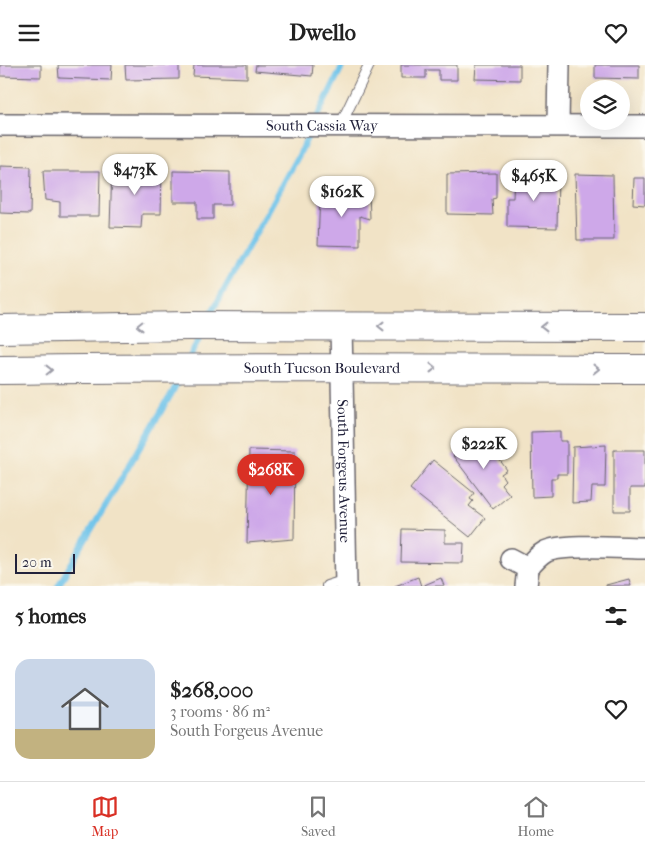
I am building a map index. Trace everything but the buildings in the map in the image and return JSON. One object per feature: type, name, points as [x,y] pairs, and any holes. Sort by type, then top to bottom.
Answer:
[{"type":"main road","points":[[0,329],[342,325],[645,327]]},
{"type":"main road","name":"South Tucson Boulevard","points":[[0,370],[164,368],[210,370],[342,368],[645,369]]},
{"type":"street","points":[[558,125],[559,65]]},
{"type":"street","name":"South Cassia Way","points":[[0,125],[645,125]]},
{"type":"street","name":"South Forgeus Avenue","points":[[340,584],[342,325]]},
{"type":"street","points":[[522,571],[546,551],[574,547],[645,548]]},
{"type":"lane","points":[[341,124],[369,65]]},
{"type":"waterway","points":[[315,121],[343,65]]},
{"type":"waterway","points":[[208,319],[311,130]]},
{"type":"waterway","points":[[187,362],[202,333]]},
{"type":"waterway","points":[[58,586],[181,375]]}]
